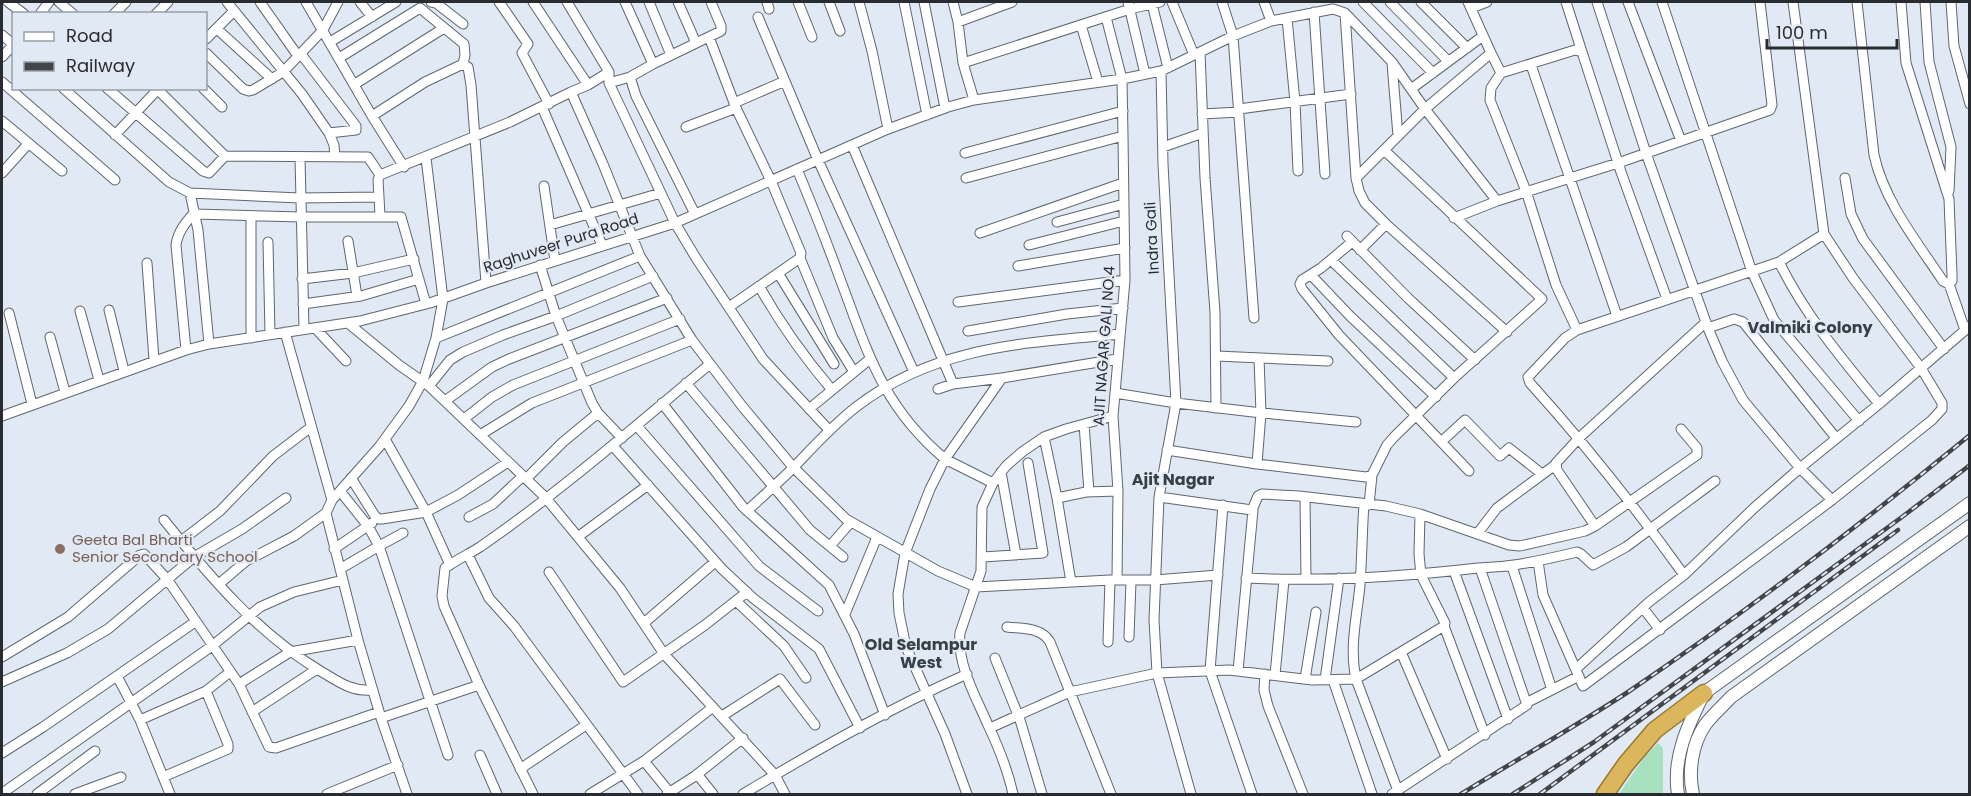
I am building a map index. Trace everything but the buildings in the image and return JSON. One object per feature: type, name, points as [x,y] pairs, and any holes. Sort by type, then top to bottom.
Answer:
[{"type":"highway","points":[[1605,795],[1626,764],[1654,730],[1704,693]]},
{"type":"street","points":[[8,2],[21,12]]},
{"type":"street","points":[[59,2],[71,12]]},
{"type":"street","points":[[227,2],[329,133],[334,145],[335,157]]},
{"type":"street","points":[[260,2],[356,126],[356,130],[329,133]]},
{"type":"street","points":[[306,2],[404,167]]},
{"type":"street","points":[[207,54],[245,90],[253,90],[283,72],[323,30],[338,2]]},
{"type":"street","points":[[360,2],[372,17]]},
{"type":"street","points":[[330,42],[396,2]]},
{"type":"street","points":[[431,2],[436,3],[463,24]]},
{"type":"street","points":[[499,2],[528,44],[522,53],[546,105],[602,245]]},
{"type":"street","points":[[533,2],[588,85]]},
{"type":"street","points":[[580,2],[569,4],[609,72],[609,83],[675,223],[771,369],[829,430]]},
{"type":"street","points":[[625,2],[653,64]]},
{"type":"street","points":[[649,2],[671,55]]},
{"type":"street","points":[[678,2],[696,43]]},
{"type":"street","points":[[609,83],[630,77],[721,31],[711,2]]},
{"type":"street","points":[[798,2],[812,37]]},
{"type":"street","points":[[829,2],[840,31]]},
{"type":"street","points":[[859,2],[888,129]]},
{"type":"street","points":[[904,2],[927,115]]},
{"type":"street","points":[[924,2],[945,108]]},
{"type":"street","points":[[953,2],[963,63],[974,100]]},
{"type":"street","points":[[958,22],[1012,2]]},
{"type":"street","points":[[1172,2],[1197,54],[1216,357],[1216,408]]},
{"type":"street","points":[[1222,2],[1233,36],[1254,318]]},
{"type":"street","points":[[1264,2],[1271,21]]},
{"type":"street","points":[[1363,2],[1432,73]]},
{"type":"street","points":[[1390,2],[1449,61]]},
{"type":"street","points":[[1421,2],[1467,48]]},
{"type":"street","points":[[1462,2],[1469,5],[1487,2]]},
{"type":"street","points":[[1566,2],[1618,163],[1667,299]]},
{"type":"street","points":[[1597,2],[1646,153],[1707,325],[1732,381],[1743,400],[1800,468],[1832,500]]},
{"type":"street","points":[[1628,2],[1680,141]]},
{"type":"street","points":[[1662,2],[1752,272],[1774,320],[1858,421]]},
{"type":"street","points":[[1454,218],[1526,191],[1618,163],[1768,112],[1772,108],[1760,2]]},
{"type":"street","points":[[1538,561],[1543,596],[1583,686],[1832,500],[1932,420],[1942,409],[1942,403],[1921,368],[1853,279],[1824,234],[1793,2]]},
{"type":"street","points":[[1556,285],[1414,416],[1387,445],[1372,475],[1353,643],[1356,679],[1395,793],[1485,735],[1525,707],[1528,702],[1552,690],[1577,673],[1643,608],[1684,575],[1754,508],[1967,328],[1949,284],[1943,281],[1913,236],[1880,176],[1874,155],[1857,2]]},
{"type":"street","points":[[1901,2],[1906,63],[1949,199]]},
{"type":"street","points":[[1925,2],[1929,62],[1951,147],[1949,199],[1952,281],[1949,284]]},
{"type":"street","points":[[1951,2],[1954,46],[1970,104]]},
{"type":"street","points":[[963,63],[1106,17],[1129,5],[1156,3]]},
{"type":"street","name":"Indra Gali","points":[[1156,3],[1165,70],[1163,147],[1176,403],[1159,497],[1154,620],[1157,672],[1191,795]]},
{"type":"street","points":[[1129,5],[1145,75]]},
{"type":"street","points":[[1469,5],[1501,74]]},
{"type":"street","points":[[339,58],[420,8],[465,44],[463,64]]},
{"type":"street","points":[[1122,79],[1165,70],[1233,36],[1271,21],[1336,8]]},
{"type":"street","points":[[1336,8],[1392,62],[1425,109],[1497,201]]},
{"type":"street","points":[[1336,8],[1351,94],[1356,178],[1365,203],[1507,332]]},
{"type":"street","points":[[207,38],[234,11]]},
{"type":"street","points":[[1314,12],[1325,174]]},
{"type":"street","points":[[758,17],[818,160],[914,372]]},
{"type":"street","name":"AJIT NAGAR GALI NO.4","points":[[1106,17],[1122,79],[1125,248],[1124,308],[1113,416],[1118,491],[1108,642]]},
{"type":"street","points":[[1287,18],[1295,102],[1298,171]]},
{"type":"street","points":[[1081,25],[1098,82]]},
{"type":"street","points":[[217,28],[272,79]]},
{"type":"street","points":[[355,84],[444,28]]},
{"type":"street","points":[[1411,89],[1483,36]]},
{"type":"street","points":[[709,37],[735,105],[771,181],[801,253],[800,258],[833,338],[855,372]]},
{"type":"street","points":[[2,57],[12,45]]},
{"type":"street","points":[[1576,330],[1556,285],[1526,191],[1490,100],[1491,88],[1501,74],[1575,50],[1582,52]]},
{"type":"street","points":[[1356,178],[1425,109],[1491,53]]},
{"type":"street","points":[[1392,62],[1398,136]]},
{"type":"street","points":[[372,116],[425,82],[463,64]]},
{"type":"street","points":[[463,64],[469,72],[486,283]]},
{"type":"street","points":[[1531,65],[1617,316]]},
{"type":"street","points":[[380,175],[510,122],[588,85],[609,72]]},
{"type":"street","points":[[630,77],[636,96],[694,214]]},
{"type":"street","name":"Raghuveer Pura Road","points":[[2,416],[186,350],[209,344],[348,323],[443,299],[540,265],[675,223],[888,129],[945,108],[974,100],[1122,79]]},
{"type":"street","points":[[686,127],[785,81]]},
{"type":"street","points":[[2,82],[115,180]]},
{"type":"street","points":[[65,90],[169,182],[190,193],[300,198],[379,197]]},
{"type":"street","points":[[109,90],[198,168],[208,173],[225,156]]},
{"type":"street","points":[[115,135],[157,90]]},
{"type":"street","points":[[159,90],[225,156],[370,157],[380,175],[378,180],[380,216]]},
{"type":"street","points":[[205,90],[222,107]]},
{"type":"street","points":[[571,92],[640,255],[692,340],[742,406],[793,467],[850,522],[938,571],[976,587],[1155,580],[1218,575]]},
{"type":"street","points":[[1202,114],[1239,111],[1351,94]]},
{"type":"street","points":[[965,153],[1123,111]]},
{"type":"street","points":[[2,121],[62,171]]},
{"type":"street","points":[[1163,147],[1203,133]]},
{"type":"street","points":[[966,178],[1123,136]]},
{"type":"street","points":[[3,170],[28,144]]},
{"type":"street","points":[[852,145],[953,384]]},
{"type":"street","points":[[1384,150],[1541,297],[1541,301]]},
{"type":"street","points":[[300,157],[304,329]]},
{"type":"street","points":[[426,158],[443,299],[426,383]]},
{"type":"street","points":[[797,169],[825,236],[870,359],[884,388],[912,428],[945,459],[993,483]]},
{"type":"street","points":[[1845,178],[1851,214],[1863,239],[1944,349]]},
{"type":"street","points":[[980,233],[1123,183]]},
{"type":"street","points":[[544,186],[555,261]]},
{"type":"street","points":[[190,193],[203,268],[209,344]]},
{"type":"street","points":[[550,225],[661,193]]},
{"type":"street","points":[[1057,222],[1124,204]]},
{"type":"street","points":[[186,350],[176,245],[183,226],[195,213],[301,217],[401,217],[426,304]]},
{"type":"street","points":[[251,221],[251,338]]},
{"type":"street","points":[[1029,244],[1124,221]]},
{"type":"street","points":[[1360,250],[1386,224]]},
{"type":"street","points":[[1684,575],[1579,438],[1528,378],[1576,330],[1779,262],[1824,234]]},
{"type":"street","points":[[1469,471],[1414,416],[1314,306],[1300,284],[1302,280],[1331,260],[1350,239],[1408,298],[1475,360]]},
{"type":"street","points":[[348,241],[357,296]]},
{"type":"street","points":[[268,242],[270,334]]},
{"type":"street","points":[[1018,266],[1125,248]]},
{"type":"street","points":[[436,338],[640,255]]},
{"type":"street","points":[[729,307],[800,258]]},
{"type":"street","points":[[302,279],[353,273],[414,259]]},
{"type":"street","points":[[1331,260],[1454,378]]},
{"type":"street","points":[[147,262],[154,360]]},
{"type":"street","points":[[1779,262],[1808,314],[1879,404]]},
{"type":"street","points":[[540,265],[556,316],[598,413],[622,438]]},
{"type":"street","points":[[778,273],[834,364]]},
{"type":"street","points":[[1311,275],[1350,316],[1436,397]]},
{"type":"street","points":[[219,584],[246,561],[294,536],[326,513],[332,500],[385,439],[426,383],[450,360],[503,335],[653,276]]},
{"type":"street","points":[[303,304],[357,296],[420,279]]},
{"type":"street","points":[[958,302],[1125,280]]},
{"type":"street","points":[[759,286],[780,325],[832,390]]},
{"type":"street","points":[[445,401],[492,367],[667,298]]},
{"type":"street","points":[[968,331],[1067,314],[1124,308]]},
{"type":"street","points":[[109,310],[124,371]]},
{"type":"street","points":[[80,311],[99,380]]},
{"type":"street","points":[[9,314],[32,404]]},
{"type":"street","points":[[464,419],[492,397],[513,385],[680,319]]},
{"type":"street","points":[[1477,534],[1497,508],[1555,465],[1579,438],[1707,325],[1734,319],[1743,322],[1836,438]]},
{"type":"street","points":[[348,323],[426,383],[546,497],[620,588],[664,654],[775,775],[785,795]]},
{"type":"street","points":[[315,328],[346,361]]},
{"type":"street","points":[[285,332],[332,500]]},
{"type":"street","points":[[747,511],[855,407],[914,372],[942,360],[1010,346],[1120,334]]},
{"type":"street","points":[[50,337],[65,392]]},
{"type":"street","points":[[480,435],[532,403],[692,340]]},
{"type":"street","points":[[1216,357],[1329,361]]},
{"type":"street","points":[[1257,464],[1261,413],[1259,358]]},
{"type":"street","points":[[809,409],[870,359]]},
{"type":"street","points":[[938,389],[953,384],[1117,359]]},
{"type":"street","points":[[533,795],[479,685],[444,606],[442,596],[446,567],[468,555],[613,446],[710,364]]},
{"type":"street","points":[[967,795],[945,734],[906,647],[899,613],[898,594],[905,553],[930,489],[945,459],[1002,378]]},
{"type":"street","points":[[686,383],[810,530],[843,557]]},
{"type":"street","points":[[1115,393],[1216,408],[1356,422]]},
{"type":"street","points":[[662,403],[747,511],[829,585],[845,614],[885,715]]},
{"type":"street","points":[[469,517],[493,504],[598,413]]},
{"type":"street","points":[[1013,795],[990,728],[960,654],[960,633],[976,587],[983,557],[982,507],[1001,472],[1022,452],[1044,437],[1113,416]]},
{"type":"street","points":[[1441,442],[1465,420],[1500,456],[1509,448],[1542,474]]},
{"type":"street","points":[[1084,424],[1089,492]]},
{"type":"street","points":[[637,426],[759,566],[818,611]]},
{"type":"street","points":[[181,541],[220,511],[273,456],[311,427]]},
{"type":"street","points":[[1238,671],[1253,510],[1258,496],[1262,494],[1305,497],[1386,506],[1420,514],[1516,546],[1585,531],[1630,503],[1698,453],[1697,448],[1682,429]]},
{"type":"street","points":[[1044,437],[1071,582]]},
{"type":"street","points":[[385,439],[426,512],[450,565]]},
{"type":"street","points":[[613,446],[716,562],[747,592],[819,649],[860,728]]},
{"type":"street","points":[[1167,450],[1257,464],[1366,477],[1372,475]]},
{"type":"street","points":[[334,549],[379,519],[426,512],[458,495],[508,462]]},
{"type":"street","points":[[983,557],[1043,553],[1028,464]]},
{"type":"street","points":[[1555,465],[1595,526]]},
{"type":"street","points":[[1001,472],[1016,555]]},
{"type":"street","points":[[351,478],[379,519]]},
{"type":"street","points":[[1246,578],[1360,579],[1421,575],[1512,566],[1577,552],[1590,563],[1596,564],[1620,551],[1715,481]]},
{"type":"street","points":[[579,536],[648,485]]},
{"type":"street","points":[[340,491],[368,526],[379,546],[448,755]]},
{"type":"street","points":[[1057,498],[1089,492],[1118,491]]},
{"type":"street","points":[[1159,497],[1253,510]]},
{"type":"street","points":[[1305,497],[1306,579]]},
{"type":"street","points":[[2,682],[67,653],[108,629],[194,557],[242,529],[286,498]]},
{"type":"street","points":[[1678,795],[1676,784],[1685,729],[1704,693],[1970,503]]},
{"type":"street","points":[[1223,505],[1210,671],[1252,795]]},
{"type":"street","points":[[326,513],[372,690],[407,795]]},
{"type":"street","points":[[1420,514],[1421,575],[1445,623],[1444,626],[1485,735]]},
{"type":"street","points":[[164,520],[248,616],[290,652],[354,690],[372,690]]},
{"type":"street","points":[[830,546],[850,522]]},
{"type":"street","points":[[1693,795],[1693,752],[1705,726],[1731,697],[1970,526]]},
{"type":"street","points":[[340,569],[403,533]]},
{"type":"street","points":[[845,614],[877,537]]},
{"type":"street","points":[[2,657],[68,617],[142,554],[167,579],[239,684],[267,745],[273,749],[479,685]]},
{"type":"street","points":[[468,555],[489,598],[514,626],[638,795]]},
{"type":"street","points":[[644,623],[716,562]]},
{"type":"street","points":[[1512,566],[1552,690]]},
{"type":"street","points":[[1480,568],[1528,702]]},
{"type":"street","points":[[1454,571],[1508,719]]},
{"type":"street","points":[[549,572],[623,682],[747,592]]},
{"type":"street","points":[[1339,578],[1329,680],[1372,795]]},
{"type":"street","points":[[5,792],[212,646],[260,607],[313,587],[343,580]]},
{"type":"street","points":[[1275,675],[1284,580]]},
{"type":"street","points":[[1129,637],[1131,581]]},
{"type":"street","points":[[736,601],[784,646],[806,678]]},
{"type":"street","points":[[1643,608],[1660,630]]},
{"type":"street","points":[[1305,679],[1316,612]]},
{"type":"street","points":[[2,753],[195,622]]},
{"type":"street","points":[[990,728],[1070,692],[1157,672],[1238,671],[1305,679],[1356,679],[1444,626]]},
{"type":"street","points":[[1007,627],[1037,630],[1047,637],[1111,795]]},
{"type":"street","points":[[239,684],[290,652],[358,640]]},
{"type":"street","points":[[1401,652],[1447,759]]},
{"type":"street","points":[[995,658],[1018,714],[1042,795]]},
{"type":"street","points":[[252,712],[317,669]]},
{"type":"street","points":[[140,720],[206,691],[230,672]]},
{"type":"street","points":[[743,795],[860,728],[927,692],[967,674]]},
{"type":"street","points":[[1265,674],[1264,690],[1268,706],[1303,795]]},
{"type":"street","points":[[117,676],[140,720],[170,795]]},
{"type":"street","points":[[722,716],[780,679],[815,725]]},
{"type":"street","points":[[163,777],[228,749],[206,691]]},
{"type":"street","points":[[590,795],[604,791],[713,707]]},
{"type":"street","points":[[1690,720],[1705,726]]},
{"type":"street","points":[[520,769],[586,725]]},
{"type":"street","points":[[644,761],[669,794],[743,738]]},
{"type":"street","points":[[37,795],[95,751]]},
{"type":"street","points":[[480,755],[497,795]]},
{"type":"street","points":[[327,795],[398,765]]},
{"type":"street","points":[[697,774],[713,795]]},
{"type":"street","points":[[75,795],[121,777]]},
{"type":"green space","points":[[1658,743],[1663,748],[1663,794],[1619,794],[1645,756]]},
{"type":"railway","points":[[1461,794],[1628,692],[1716,631],[1802,568],[1970,435]]},
{"type":"railway","points":[[1513,794],[1594,742],[1970,465]]},
{"type":"railway","points":[[1540,794],[1898,530]]},
{"type":"place","name":"Geeta Bal Bharti Senior Secondary School","points":[[60,549]]},
{"type":"district","name":"Valmiki Colony","points":[[1810,327]]},
{"type":"district","name":"Ajit Nagar","points":[[1173,479]]},
{"type":"district","name":"Old Selampur West","points":[[921,653]]}]
